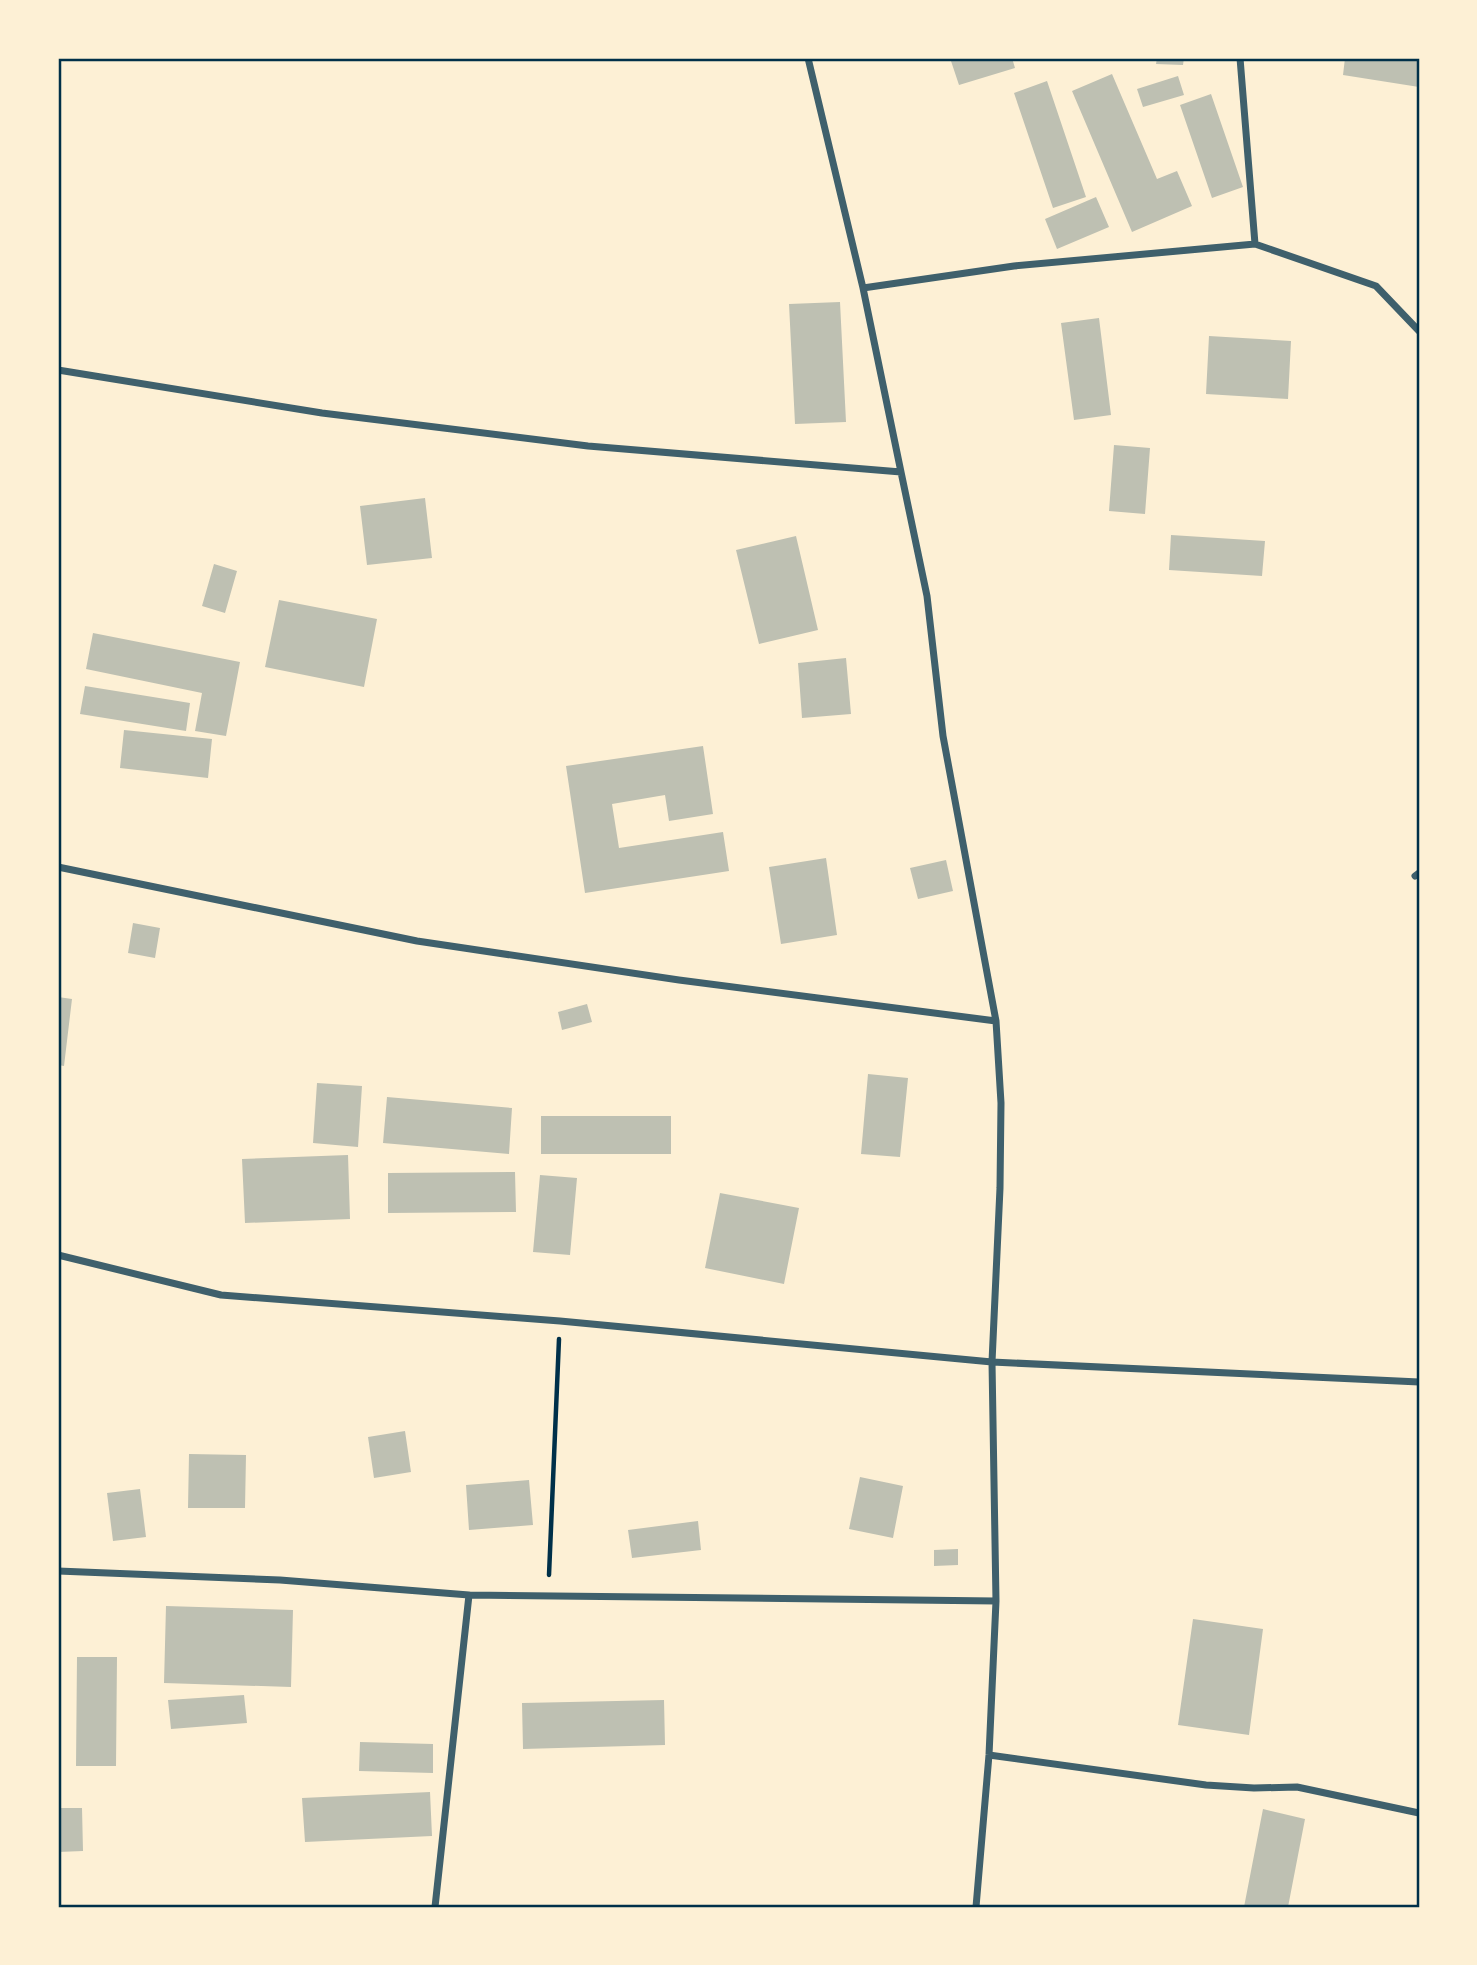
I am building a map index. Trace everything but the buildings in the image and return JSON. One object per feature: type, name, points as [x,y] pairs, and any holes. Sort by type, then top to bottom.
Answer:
[{"type":"street","points":[[808,58],[863,288],[927,596],[943,736],[996,1021],[1001,1103],[992,1362],[996,1601],[989,1755],[976,1907]]},
{"type":"street","points":[[1240,58],[1255,244]]},
{"type":"street","points":[[863,288],[1014,266],[1255,244],[1376,286],[1419,331]]},
{"type":"street","points":[[58,370],[322,413],[588,446],[901,472]]},
{"type":"street","points":[[58,867],[417,941],[679,980],[996,1021]]},
{"type":"street","points":[[58,1255],[221,1295],[560,1321],[992,1362],[1419,1382]]},
{"type":"street","points":[[58,1571],[280,1580],[469,1595],[996,1601]]},
{"type":"street","points":[[435,1907],[469,1595]]},
{"type":"street","points":[[989,1755],[1206,1785],[1297,1787],[1419,1813]]},
{"type":"path","points":[[548,1596],[560,1321]]}]
